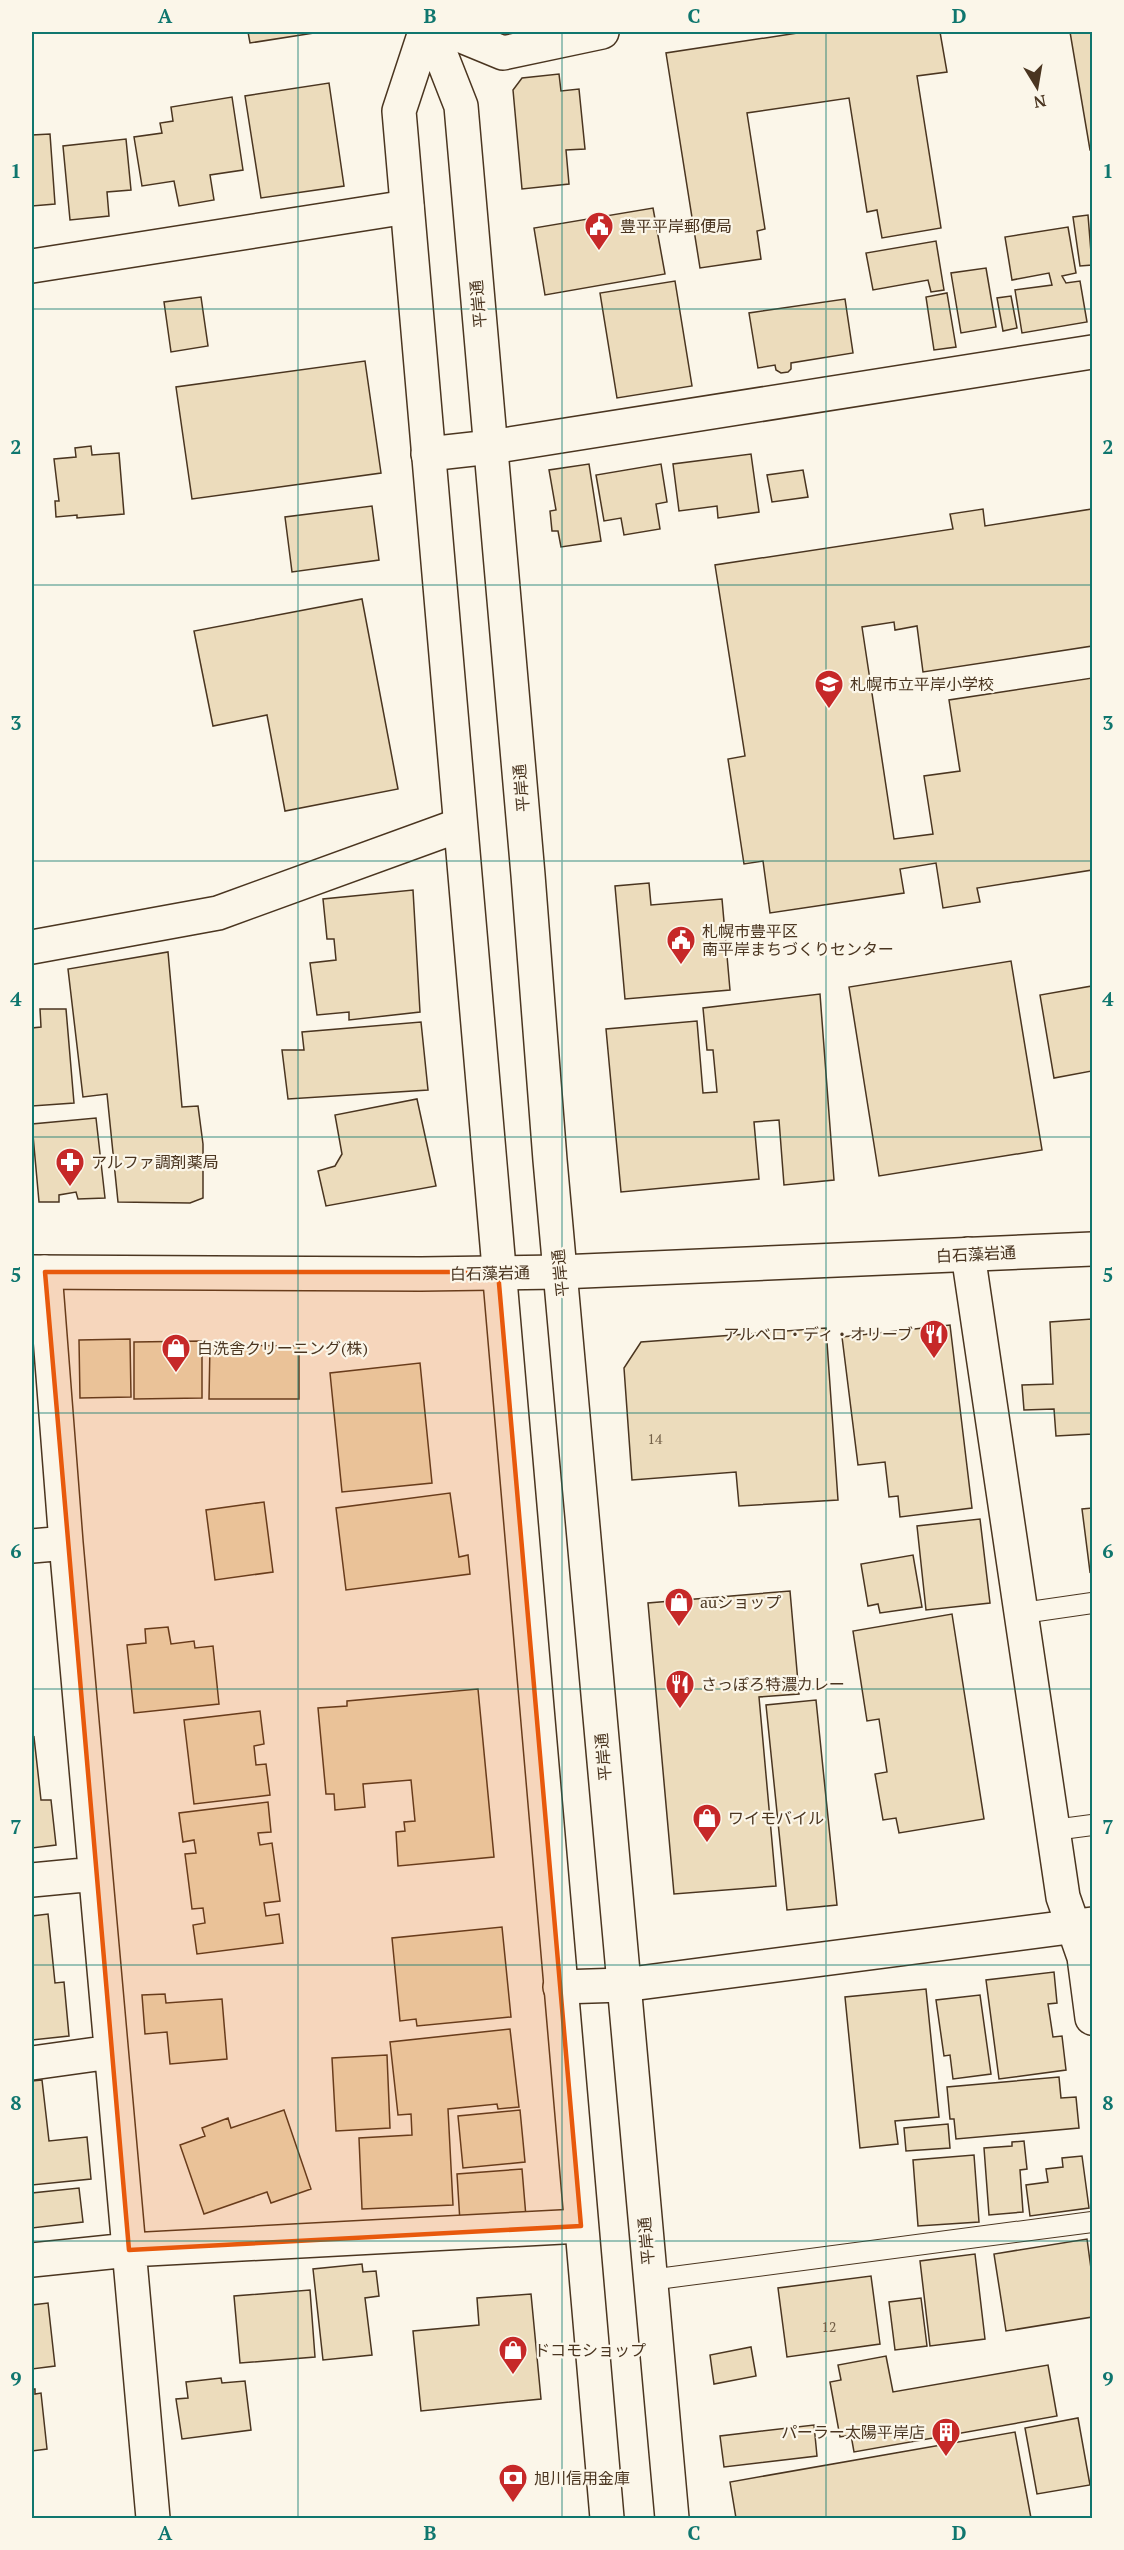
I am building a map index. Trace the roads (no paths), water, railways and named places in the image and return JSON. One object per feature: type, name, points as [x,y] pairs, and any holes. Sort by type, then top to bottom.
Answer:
[{"type":"main road","points":[[425,32],[399,111],[406,207],[607,2518]]},
{"type":"main road","name":"平岸通","points":[[432,32],[460,106],[560,1272],[672,2518]]},
{"type":"main road","points":[[452,32],[503,52],[602,32]]},
{"type":"main road","points":[[32,266],[406,207]]},
{"type":"main road","points":[[428,454],[491,447],[1092,352]]},
{"type":"main road","points":[[32,947],[219,913],[460,825]]},
{"type":"main road","name":"白石藻岩通","points":[[38,1272],[560,1272],[1092,1249]]},
{"type":"main road","points":[[968,1254],[1023,1612],[1063,1897],[1083,1925],[1084,1957],[1092,2018]]},
{"type":"main road","points":[[38,1272],[66,1543],[153,2518]]},
{"type":"main road","points":[[32,1546],[66,1543]]},
{"type":"main road","points":[[32,1880],[95,1874]]},
{"type":"main road","points":[[560,1987],[623,1985],[1083,1925]]},
{"type":"main road","points":[[32,2063],[111,2052]]},
{"type":"main road","points":[[32,2260],[129,2250],[581,2226]]},
{"type":"lane","points":[[1023,1612],[1092,1603]]},
{"type":"lane","points":[[1053,1830],[1092,1825]]},
{"type":"lane","points":[[650,2280],[1092,2222]]},
{"type":"place","name":"豊平平岸郵便局","points":[[599,252]]},
{"type":"place","name":"札幌市立平岸小学校","points":[[829,710]]},
{"type":"place","name":"札幌市豊平区 南平岸まちづくりセンター","points":[[681,966]]},
{"type":"place","name":"アルファ調剤薬局","points":[[70,1188]]},
{"type":"place","name":"アルベロ・ディ・オリーブ","points":[[934,1360]]},
{"type":"place","name":"白洗舎クリーニング(株)","points":[[176,1374]]},
{"type":"place","name":"auショップ","points":[[679,1628]]},
{"type":"place","name":"さっぽろ特濃カレー","points":[[680,1710]]},
{"type":"place","name":"ワイモバイル","points":[[707,1844]]},
{"type":"place","name":"ドコモショップ","points":[[513,2376]]},
{"type":"place","name":"パーラー太陽平岸店","points":[[946,2458]]},
{"type":"place","name":"旭川信用金庫","points":[[513,2504]]}]
